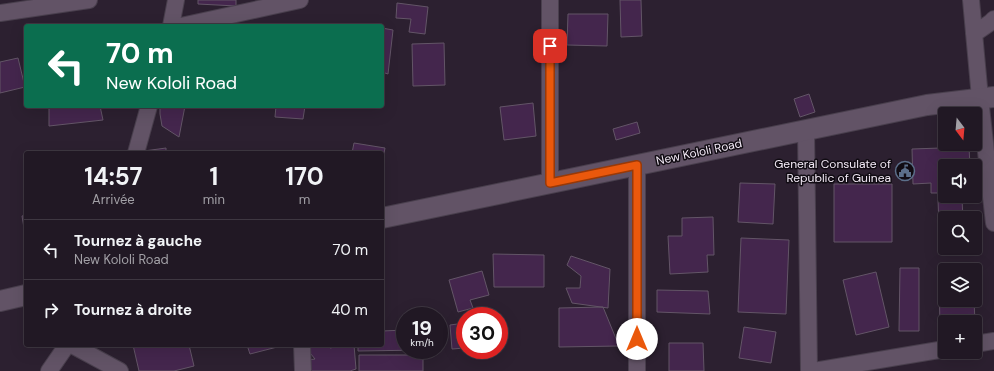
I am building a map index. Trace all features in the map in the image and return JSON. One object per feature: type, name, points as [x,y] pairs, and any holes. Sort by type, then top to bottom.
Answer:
[{"type":"street","points":[[0,13],[89,0]]},
{"type":"street","points":[[171,24],[176,0]]},
{"type":"street","points":[[190,24],[300,0]]},
{"type":"street","points":[[550,0],[550,183]]},
{"type":"street","points":[[971,0],[974,34],[987,98],[994,223]]},
{"type":"street","points":[[974,34],[994,19]]},
{"type":"street","name":"New Kololi Road","points":[[384,218],[927,105],[987,98]]},
{"type":"street","points":[[137,151],[148,108]]},
{"type":"street","points":[[806,129],[809,371]]},
{"type":"street","points":[[637,165],[637,371]]},
{"type":"street","points":[[0,301],[24,295]]},
{"type":"street","points":[[982,343],[994,341]]},
{"type":"street","points":[[49,371],[66,347]]},
{"type":"street","points":[[76,347],[120,371]]},
{"type":"street","points":[[302,347],[303,371]]},
{"type":"street","points":[[814,371],[938,350]]},
{"type":"building","points":[[198,0],[236,0],[236,6],[198,4]]},
{"type":"building","points":[[620,0],[641,0],[642,36],[621,37]]},
{"type":"building","points":[[397,3],[428,7],[425,34],[409,32],[411,19],[396,18]]},
{"type":"building","points":[[568,14],[608,14],[607,46],[567,45]]},
{"type":"building","points":[[384,28],[393,30],[388,74],[384,73]]},
{"type":"building","points":[[444,43],[445,85],[413,86],[412,44]]},
{"type":"building","points":[[18,58],[24,87],[0,93],[0,62]]},
{"type":"building","points":[[809,94],[815,112],[800,117],[794,99]]},
{"type":"building","points":[[533,103],[536,136],[504,140],[500,107]]},
{"type":"building","points":[[49,108],[100,108],[103,120],[49,126]]},
{"type":"building","points":[[160,108],[185,108],[179,137],[162,126]]},
{"type":"building","points":[[276,108],[305,108],[303,119],[275,117]]},
{"type":"building","points":[[637,122],[640,133],[616,140],[613,129]]},
{"type":"building","points":[[354,143],[385,148],[384,153],[384,151],[352,151]]},
{"type":"building","points":[[166,148],[166,151],[144,151]]},
{"type":"building","points":[[938,148],[938,151],[969,151],[970,159],[938,159],[938,193],[931,193],[931,183],[913,184],[912,149]]},
{"type":"building","points":[[740,183],[775,184],[773,224],[738,222]]},
{"type":"building","points":[[834,184],[892,184],[892,242],[834,242]]},
{"type":"building","points":[[938,203],[962,203],[963,211],[938,211]]},
{"type":"building","points":[[22,216],[24,216],[24,228]]},
{"type":"building","points":[[713,217],[714,255],[707,255],[708,272],[670,274],[668,236],[682,236],[682,218]]},
{"type":"building","points":[[741,238],[789,240],[786,314],[738,312]]},
{"type":"building","points":[[493,254],[544,255],[544,287],[494,287]]},
{"type":"building","points":[[571,256],[610,269],[608,308],[572,303],[566,288],[580,288],[581,276],[567,265]]},
{"type":"building","points":[[900,268],[919,268],[919,331],[899,331]]},
{"type":"building","points":[[482,271],[489,295],[470,300],[473,307],[457,307],[449,280]]},
{"type":"building","points":[[876,272],[889,327],[856,335],[843,280]]},
{"type":"building","points":[[657,290],[708,291],[710,314],[657,312]]},
{"type":"building","points":[[603,307],[619,346],[559,347],[559,308]]},
{"type":"building","points":[[940,307],[974,307],[975,315],[940,315]]},
{"type":"building","points":[[456,324],[456,349],[452,349],[450,325]]},
{"type":"building","points":[[744,327],[776,332],[771,363],[739,358]]},
{"type":"building","points":[[396,330],[396,350],[358,351],[358,347],[384,347],[384,331]]},
{"type":"building","points":[[669,343],[703,343],[704,371],[669,371]]},
{"type":"building","points":[[133,347],[189,347],[194,366],[174,371],[139,371]]},
{"type":"building","points":[[248,347],[277,347],[250,354]]},
{"type":"building","points":[[354,347],[356,369],[350,371],[309,371],[307,360],[315,359],[306,348]]},
{"type":"building","points":[[359,355],[396,355],[396,359],[423,359],[423,371],[359,371]]},
{"type":"place","name":"General Consulate of Republic of Guinea","points":[[905,171]]},
{"type":"route","points":[[550,46],[550,183],[637,165],[637,339]]}]
